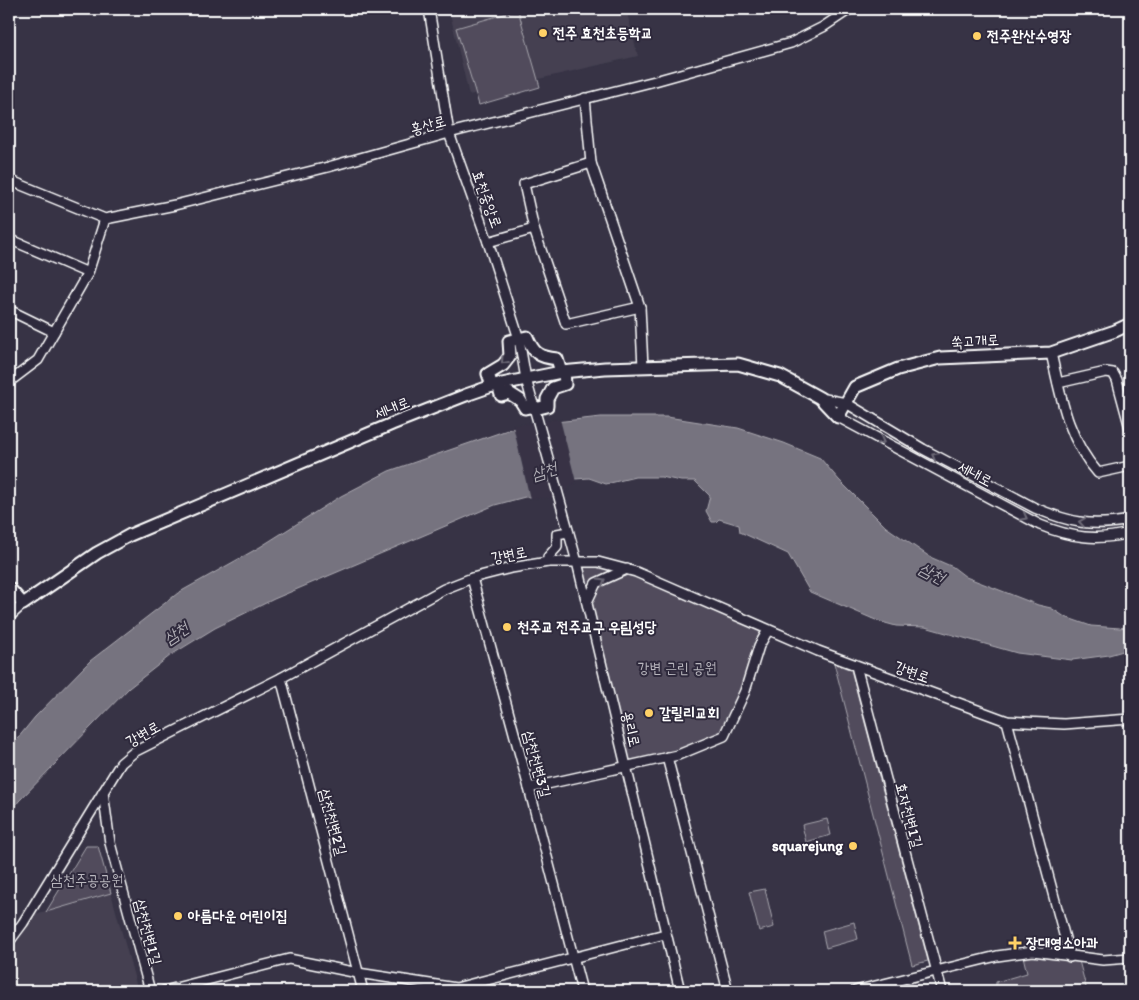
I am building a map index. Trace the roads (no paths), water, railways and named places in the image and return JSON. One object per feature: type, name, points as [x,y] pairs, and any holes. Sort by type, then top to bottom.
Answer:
[{"type":"main road","name":"쑥고개로","points":[[838,417],[855,387],[898,369],[940,358],[1051,353],[1130,324]]},
{"type":"main road","points":[[527,337],[532,349],[543,358],[558,359],[562,372],[565,384],[553,388],[547,399],[547,406],[533,403],[526,408],[509,393],[501,395],[488,374],[503,365],[510,356],[509,341],[527,337]]},
{"type":"main road","name":"세내로","points":[[23,604],[97,552],[130,535],[392,424],[495,385],[562,372],[605,368],[738,364],[780,376],[820,398],[838,417]]},
{"type":"main road","points":[[9,588],[23,604]]},
{"type":"street","name":"효천중앙로","points":[[429,9],[449,132],[488,242],[519,339],[526,379],[568,532]]},
{"type":"street","name":"홍산로","points":[[105,219],[175,205],[328,167],[449,132],[791,43],[823,27],[850,9]]},
{"type":"street","points":[[585,98],[591,163],[640,307],[643,367]]},
{"type":"street","points":[[591,163],[524,184],[534,229],[566,324],[640,307]]},
{"type":"street","points":[[9,180],[105,219],[100,240],[88,273],[38,360],[9,382]]},
{"type":"street","points":[[488,242],[534,229]]},
{"type":"street","points":[[9,239],[88,273]]},
{"type":"street","points":[[9,310],[54,332]]},
{"type":"street","points":[[1051,353],[1066,418],[1077,442],[1091,465],[1098,473],[1130,466]]},
{"type":"street","points":[[1058,383],[1106,372],[1114,373],[1130,428]]},
{"type":"street","name":"세내로","points":[[820,398],[846,403],[923,449],[1034,508],[1054,516],[1083,524],[1108,524],[1130,520]]},
{"type":"street","name":"세내로","points":[[838,417],[1023,516],[1059,533],[1085,538],[1104,538],[1130,533]]},
{"type":"street","points":[[548,560],[557,547],[557,534],[568,532]]},
{"type":"street","name":"용리로","points":[[568,532],[577,559],[680,991]]},
{"type":"street","name":"강변로","points":[[9,942],[23,923],[121,764],[134,752],[281,678],[444,589],[472,578],[548,560],[577,559],[627,569],[856,666],[1007,721],[1064,724],[1130,719]]},
{"type":"street","points":[[587,602],[596,583],[627,569]]},
{"type":"street","name":"삼천천변3길","points":[[472,578],[582,991]]},
{"type":"street","name":"세내로","points":[[9,617],[23,604]]},
{"type":"street","points":[[529,788],[678,755],[724,736],[745,691],[759,646],[768,630]]},
{"type":"street","name":"효자천변1길","points":[[856,666],[942,991]]},
{"type":"street","name":"삼천천변2길","points":[[281,678],[362,991]]},
{"type":"street","points":[[1007,721],[1070,956]]},
{"type":"street","points":[[667,757],[728,991]]},
{"type":"street","name":"삼천천변1길","points":[[103,792],[110,843],[150,991]]},
{"type":"street","points":[[164,991],[289,959],[358,973],[456,988],[665,934]]},
{"type":"street","points":[[855,991],[997,956],[1032,951],[1103,960],[1130,958]]},
{"type":"water","name":"삼천","points":[[601,417],[667,417],[738,428],[784,443],[820,458],[886,527],[930,557],[953,567],[966,577],[1038,605],[1051,608],[1065,617],[1091,626],[1120,628],[1130,626],[1130,649],[1109,655],[1072,660],[1017,653],[925,627],[896,626],[878,621],[810,592],[788,554],[740,532],[739,525],[719,519],[716,522],[712,522],[706,511],[710,496],[695,481],[681,481],[661,477],[635,477],[606,484],[589,478],[575,479],[558,496],[525,497],[495,505],[274,599],[215,628],[171,655],[129,688],[19,801],[9,814],[9,749],[35,717],[90,661],[178,593],[260,547],[341,496],[389,471],[519,426]]},
{"type":"place","name":"전주 효천초등학교","points":[[543,33]]},
{"type":"place","name":"전주완산수영장","points":[[977,36]]},
{"type":"place","name":"천주교 전주교구 우림성당","points":[[507,627]]},
{"type":"place","name":"갈릴리교회","points":[[649,713]]},
{"type":"place","name":"squarejung","points":[[853,846]]},
{"type":"place","name":"아름다운 어린이집","points":[[178,916]]},
{"type":"place","name":"장대영소아과","points":[[1015,943]]},
{"type":"park label","name":"강변 근린 공원","points":[[677,668]]},
{"type":"park label","name":"삼천주공공원","points":[[87,880]]}]
